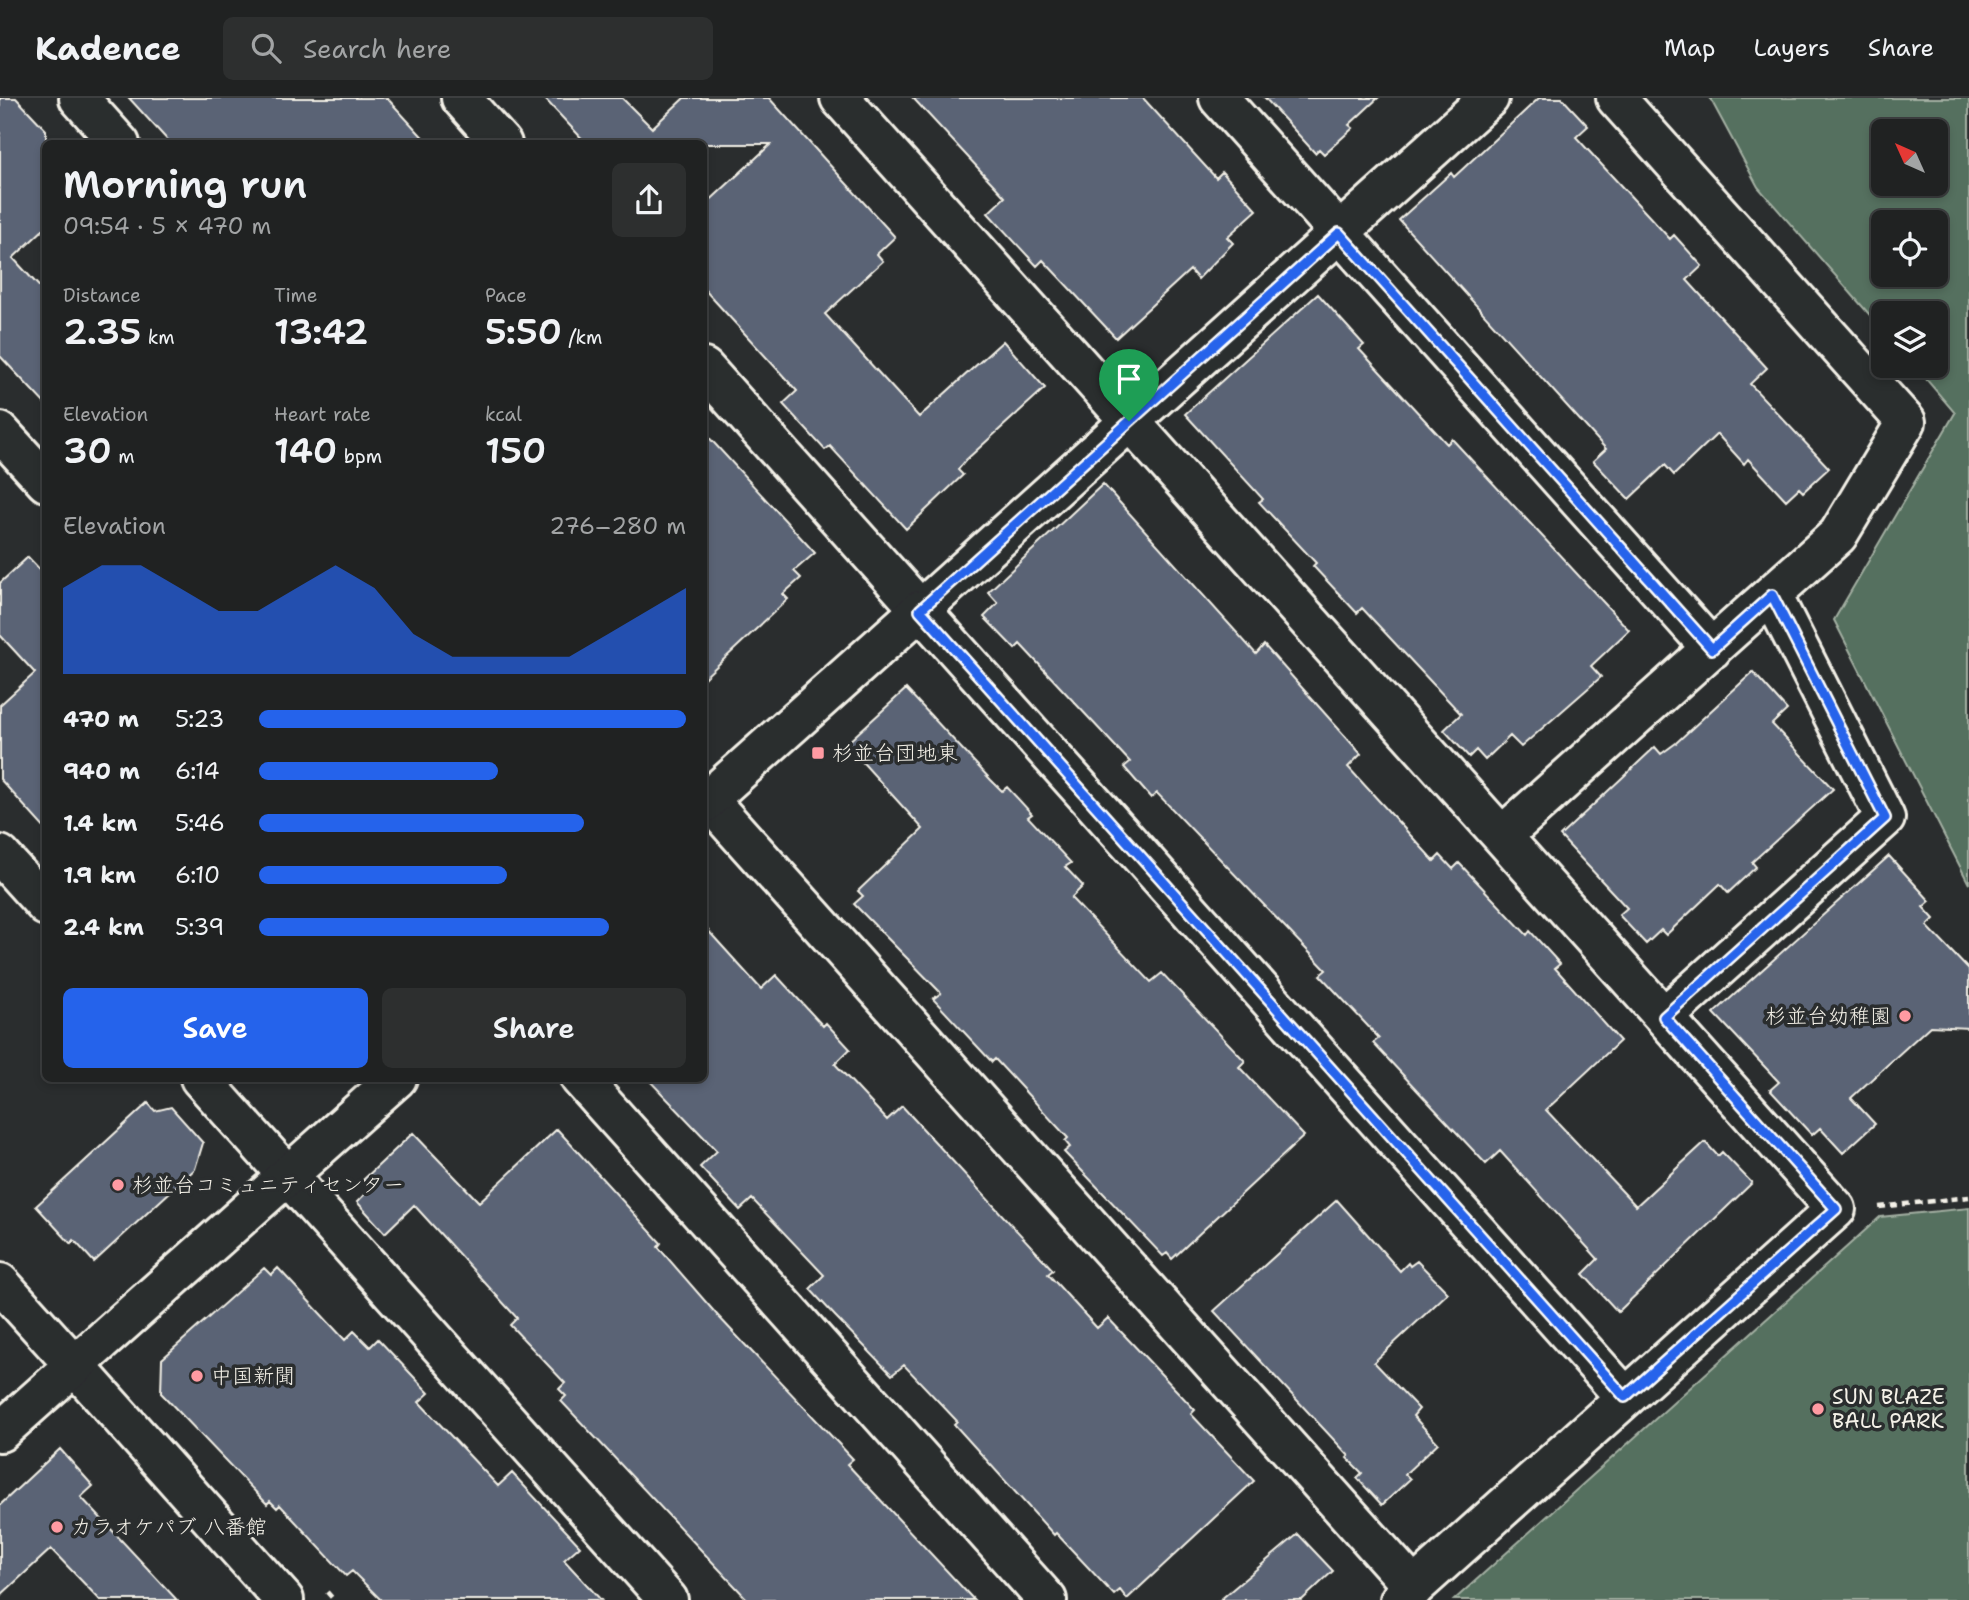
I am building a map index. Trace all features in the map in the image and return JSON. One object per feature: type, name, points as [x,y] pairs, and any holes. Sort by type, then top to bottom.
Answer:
[{"type":"street","points":[[79,98],[116,140]]},
{"type":"street","points":[[461,98],[498,140]]},
{"type":"street","points":[[707,801],[1407,1594],[1836,1209],[840,98]]},
{"type":"street","points":[[1219,98],[1712,649]]},
{"type":"street","points":[[707,797],[920,610],[1489,98]]},
{"type":"street","points":[[1502,835],[1839,535],[1906,422],[1616,98]]},
{"type":"street","points":[[707,371],[1625,1397]]},
{"type":"street","points":[[0,432],[42,478]]},
{"type":"street","points":[[1664,1017],[1885,818],[1772,595]]},
{"type":"street","points":[[0,855],[42,901]]},
{"type":"street","points":[[204,1082],[668,1600]]},
{"type":"street","points":[[0,1432],[393,1082]]},
{"type":"street","points":[[584,1082],[1047,1600]]},
{"type":"street","points":[[0,1283],[284,1600]]},
{"type":"path","points":[[1832,1211],[1969,1197]]},
{"type":"green space","points":[[1710,98],[1969,98],[1969,884],[1834,620],[1955,413],[1925,378],[1948,378],[1948,301],[1871,301],[1871,316],[1758,187]]},
{"type":"green space","name":"SUN BLAZE BALL PARK","points":[[1969,1208],[1969,1600],[1454,1600],[1880,1217]]},
{"type":"building","points":[[0,98],[16,98],[46,130],[46,140],[42,140],[42,231],[13,258],[42,290],[42,401],[0,356]]},
{"type":"building","points":[[129,98],[387,98],[425,140],[167,140]]},
{"type":"building","points":[[544,98],[622,98],[652,128],[684,98],[769,98],[895,237],[877,254],[883,261],[825,314],[919,417],[1003,341],[1045,388],[966,460],[958,470],[963,475],[906,529],[830,446],[825,450],[783,404],[797,391],[707,292],[707,203],[771,144],[707,144],[707,140],[583,140]]},
{"type":"building","points":[[913,98],[1143,98],[1216,178],[1222,172],[1257,210],[1227,237],[1233,243],[1198,279],[1190,270],[1116,338],[1043,260],[1037,266],[988,213],[1005,197]]},
{"type":"building","points":[[1265,98],[1378,98],[1349,125],[1353,128],[1324,154],[1319,149],[1315,153]]},
{"type":"building","points":[[1539,98],[1562,98],[1588,126],[1576,137],[1670,239],[1674,235],[1702,266],[1687,280],[1767,368],[1750,384],[1829,468],[1803,492],[1799,488],[1786,500],[1748,459],[1744,464],[1717,434],[1674,475],[1665,465],[1629,499],[1593,461],[1606,449],[1399,220],[1451,173],[1454,177]]},
{"type":"building","points":[[1318,294],[1364,345],[1359,349],[1447,444],[1452,439],[1629,630],[1591,666],[1601,677],[1521,747],[1510,736],[1485,760],[1476,750],[1469,757],[1444,730],[1461,714],[1362,608],[1357,613],[1313,566],[1316,563],[1259,502],[1263,499],[1185,414]]},
{"type":"building","points":[[707,435],[815,553],[794,571],[801,578],[783,594],[788,599],[707,675]]},
{"type":"building","points":[[1103,484],[1256,654],[1264,645],[1361,754],[1348,767],[1434,861],[1440,855],[1453,869],[1459,863],[1527,935],[1530,931],[1560,964],[1555,968],[1620,1041],[1546,1110],[1636,1206],[1705,1142],[1718,1156],[1722,1152],[1752,1183],[1618,1312],[1583,1274],[1598,1259],[1500,1151],[1486,1164],[1373,1043],[1379,1038],[1320,975],[1326,970],[1157,793],[1151,798],[1124,767],[1130,762],[1020,644],[1015,649],[984,617],[998,603],[988,592]]},
{"type":"building","points":[[28,557],[42,572],[42,826],[0,779],[0,705],[35,673],[0,635],[0,583]]},
{"type":"building","points":[[1753,672],[1787,710],[1772,724],[1833,789],[1752,862],[1756,867],[1728,893],[1720,884],[1666,935],[1661,930],[1646,944],[1619,915],[1627,908],[1560,836],[1655,747],[1661,754],[1676,743]]},
{"type":"building","points":[[906,689],[1002,791],[1007,787],[1032,814],[1028,817],[1071,863],[1065,867],[1083,886],[1071,898],[1151,982],[1162,973],[1245,1061],[1239,1067],[1304,1136],[1172,1259],[1167,1253],[1163,1256],[1064,1152],[1070,1147],[1065,1141],[1068,1138],[995,1059],[992,1062],[933,999],[941,993],[854,904],[863,896],[858,891],[923,829],[846,744]]},
{"type":"building","points":[[1889,856],[1930,901],[1923,907],[1934,919],[1927,926],[1969,970],[1969,1028],[1930,1026],[1851,1098],[1875,1124],[1843,1153],[1820,1128],[1812,1135],[1770,1090],[1779,1082],[1714,1013]]},
{"type":"building","points":[[707,929],[761,989],[776,975],[823,1026],[826,1023],[850,1049],[835,1064],[887,1120],[902,1106],[1053,1270],[1048,1274],[1097,1328],[1108,1318],[1195,1410],[1191,1414],[1254,1481],[1127,1599],[1120,1590],[1114,1595],[1056,1533],[1054,1535],[954,1424],[957,1421],[904,1365],[892,1375],[810,1289],[824,1275],[752,1199],[740,1210],[700,1167],[717,1151],[651,1082],[707,1082]]},
{"type":"building","name":"杉並台コミュニティセンター","points":[[148,1103],[155,1111],[171,1107],[203,1143],[195,1169],[94,1262],[74,1240],[71,1244],[36,1206]]},
{"type":"building","points":[[557,1129],[661,1243],[658,1247],[718,1316],[853,1459],[847,1464],[974,1600],[748,1600],[561,1401],[566,1396],[559,1389],[565,1383],[510,1325],[517,1318],[414,1205],[385,1233],[357,1202],[371,1188],[363,1180],[413,1133],[479,1202]]},
{"type":"building","points":[[1337,1200],[1400,1271],[1408,1263],[1410,1266],[1417,1261],[1448,1293],[1374,1362],[1419,1409],[1413,1416],[1438,1443],[1405,1474],[1410,1479],[1382,1505],[1357,1478],[1362,1473],[1347,1458],[1349,1456],[1214,1311]]},
{"type":"building","points":[[264,1268],[271,1275],[278,1268],[345,1340],[354,1331],[370,1347],[378,1339],[429,1393],[419,1402],[498,1486],[512,1473],[580,1546],[564,1560],[601,1600],[381,1600],[352,1571],[346,1576],[280,1505],[277,1508],[270,1501],[267,1504],[161,1393],[162,1359]]},
{"type":"building","points":[[60,1449],[93,1486],[81,1497],[177,1600],[100,1600],[51,1549],[0,1596],[0,1505]]},
{"type":"building","points":[[1298,1534],[1333,1571],[1302,1600],[1220,1600]]},
{"type":"place","name":"杉並台団地東","points":[[818,753]]},
{"type":"place","name":"杉並台幼稚園","points":[[1905,1016]]},
{"type":"place","name":"杉並台コミュニティセンター","points":[[118,1185]]},
{"type":"place","name":"中国新聞","points":[[197,1376]]},
{"type":"place","name":"SUN BLAZE BALL PARK","points":[[1818,1409]]},
{"type":"place","name":"カラオケパブ 八番館","points":[[57,1527]]},
{"type":"route","points":[[1339,233],[1712,649],[1772,595],[1885,818],[1664,1017],[1836,1209],[1625,1397],[920,610],[1129,421],[1339,233]]}]
